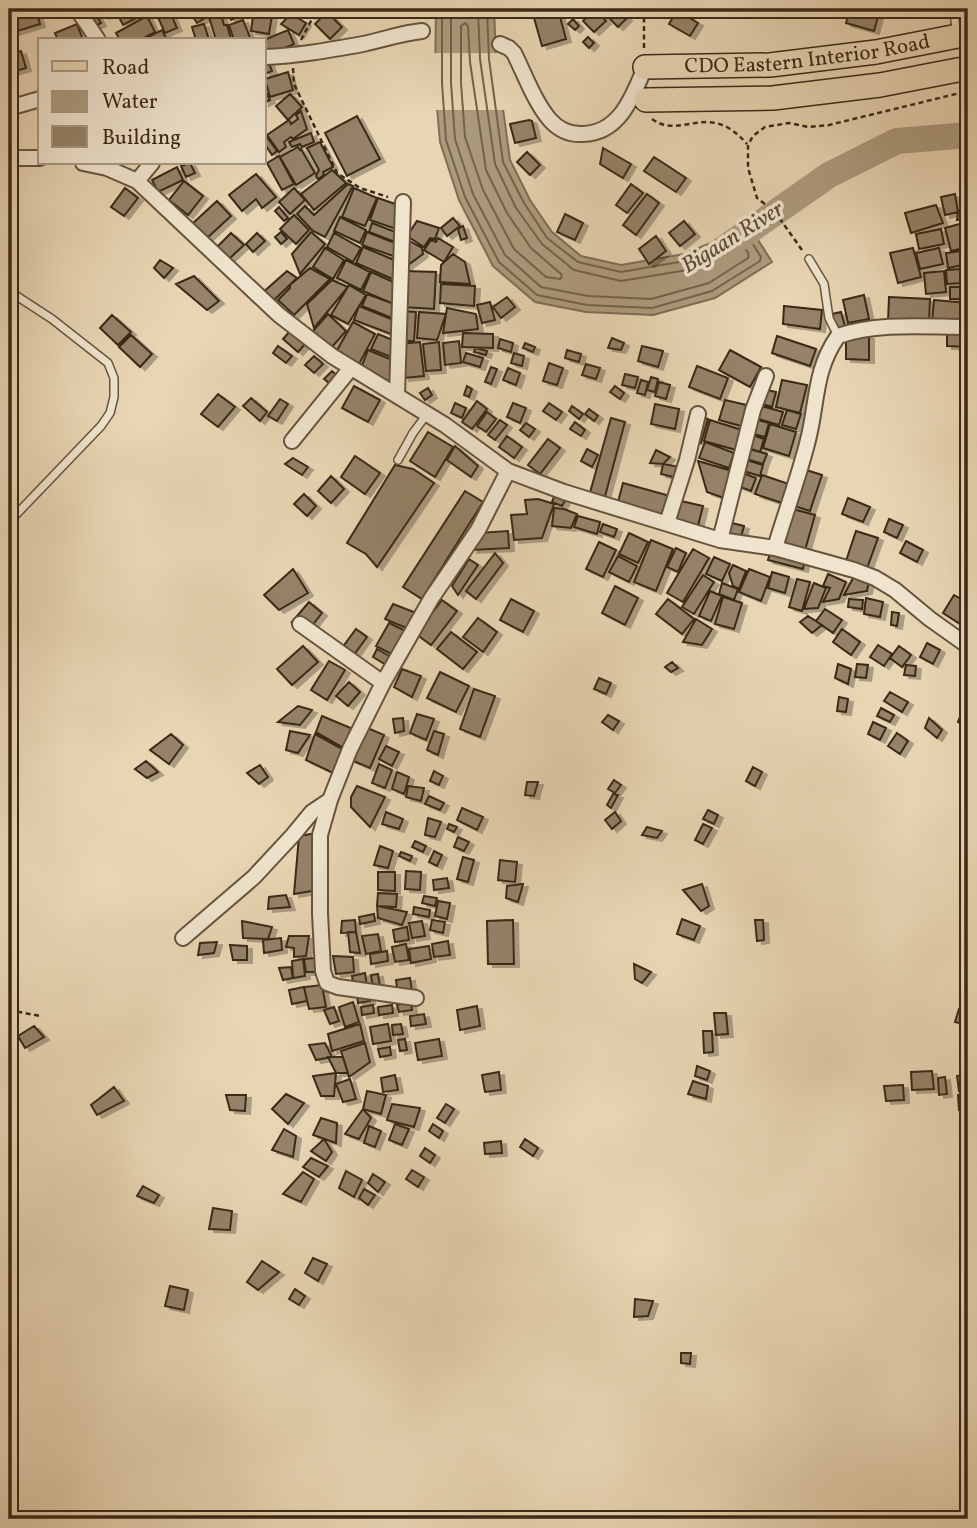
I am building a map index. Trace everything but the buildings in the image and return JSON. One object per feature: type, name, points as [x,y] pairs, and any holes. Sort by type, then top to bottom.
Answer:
[{"type":"main road","name":"CDO Eastern Interior Road","points":[[645,67],[770,65],[876,52],[962,36]]},
{"type":"main road","name":"CDO Eastern Interior Road","points":[[646,100],[773,98],[880,85],[968,68]]},
{"type":"street","points":[[77,9],[97,38]]},
{"type":"street","points":[[266,57],[292,56],[422,31]]},
{"type":"street","points":[[500,44],[514,53],[539,104],[550,120],[562,131],[577,134],[591,134],[605,129],[616,120],[632,100],[645,67]]},
{"type":"street","points":[[9,108],[38,100]]},
{"type":"street","points":[[9,158],[38,158]]},
{"type":"street","points":[[87,164],[114,170],[137,181],[279,315],[332,356],[427,414],[508,471],[564,492],[720,540],[775,548],[854,570],[895,590],[968,646]]},
{"type":"street","points":[[137,181],[151,164]]},
{"type":"street","points":[[397,396],[403,202]]},
{"type":"street","points":[[775,548],[807,446],[819,374],[825,357],[838,336],[865,328],[968,327]]},
{"type":"street","points":[[292,441],[351,368]]},
{"type":"street","points":[[720,540],[753,410],[766,376]]},
{"type":"street","points":[[667,523],[698,414]]},
{"type":"street","points":[[416,998],[351,990],[327,983],[323,971],[320,835],[350,749],[383,683],[431,599],[478,530],[508,471]]},
{"type":"street","points":[[300,624],[383,683]]},
{"type":"street","points":[[183,938],[254,877],[312,811],[330,800]]},
{"type":"lane","points":[[954,9],[962,36]]},
{"type":"lane","points":[[809,258],[824,284],[829,318],[838,336]]},
{"type":"lane","points":[[9,291],[52,319],[108,363],[114,379],[114,397],[110,413],[101,426],[9,522]]},
{"type":"lane","points":[[398,460],[427,414]]},
{"type":"path","points":[[328,9],[312,21],[292,56],[294,84],[337,173],[360,188],[403,202]]},
{"type":"path","points":[[644,9],[645,27]]},
{"type":"path","points":[[809,258],[775,212],[757,198],[748,169],[748,145],[753,136],[765,127],[789,123],[809,127],[829,125],[968,91]]},
{"type":"path","points":[[646,100],[650,118],[655,122],[674,126],[698,122],[720,123],[738,133],[748,145]]},
{"type":"path","points":[[9,1010],[40,1016]]},
{"type":"water","points":[[436,9],[494,9],[496,58],[510,160],[530,200],[552,232],[581,256],[621,265],[684,254],[750,227],[772,262],[715,298],[653,315],[586,312],[535,302],[493,266],[459,200],[440,142],[435,84]]},
{"type":"pier","points":[[432,53],[499,53],[507,110],[433,110]]},
{"type":"waterway","name":"Bigaan River","points":[[722,250],[829,175],[897,141],[968,135]]}]
